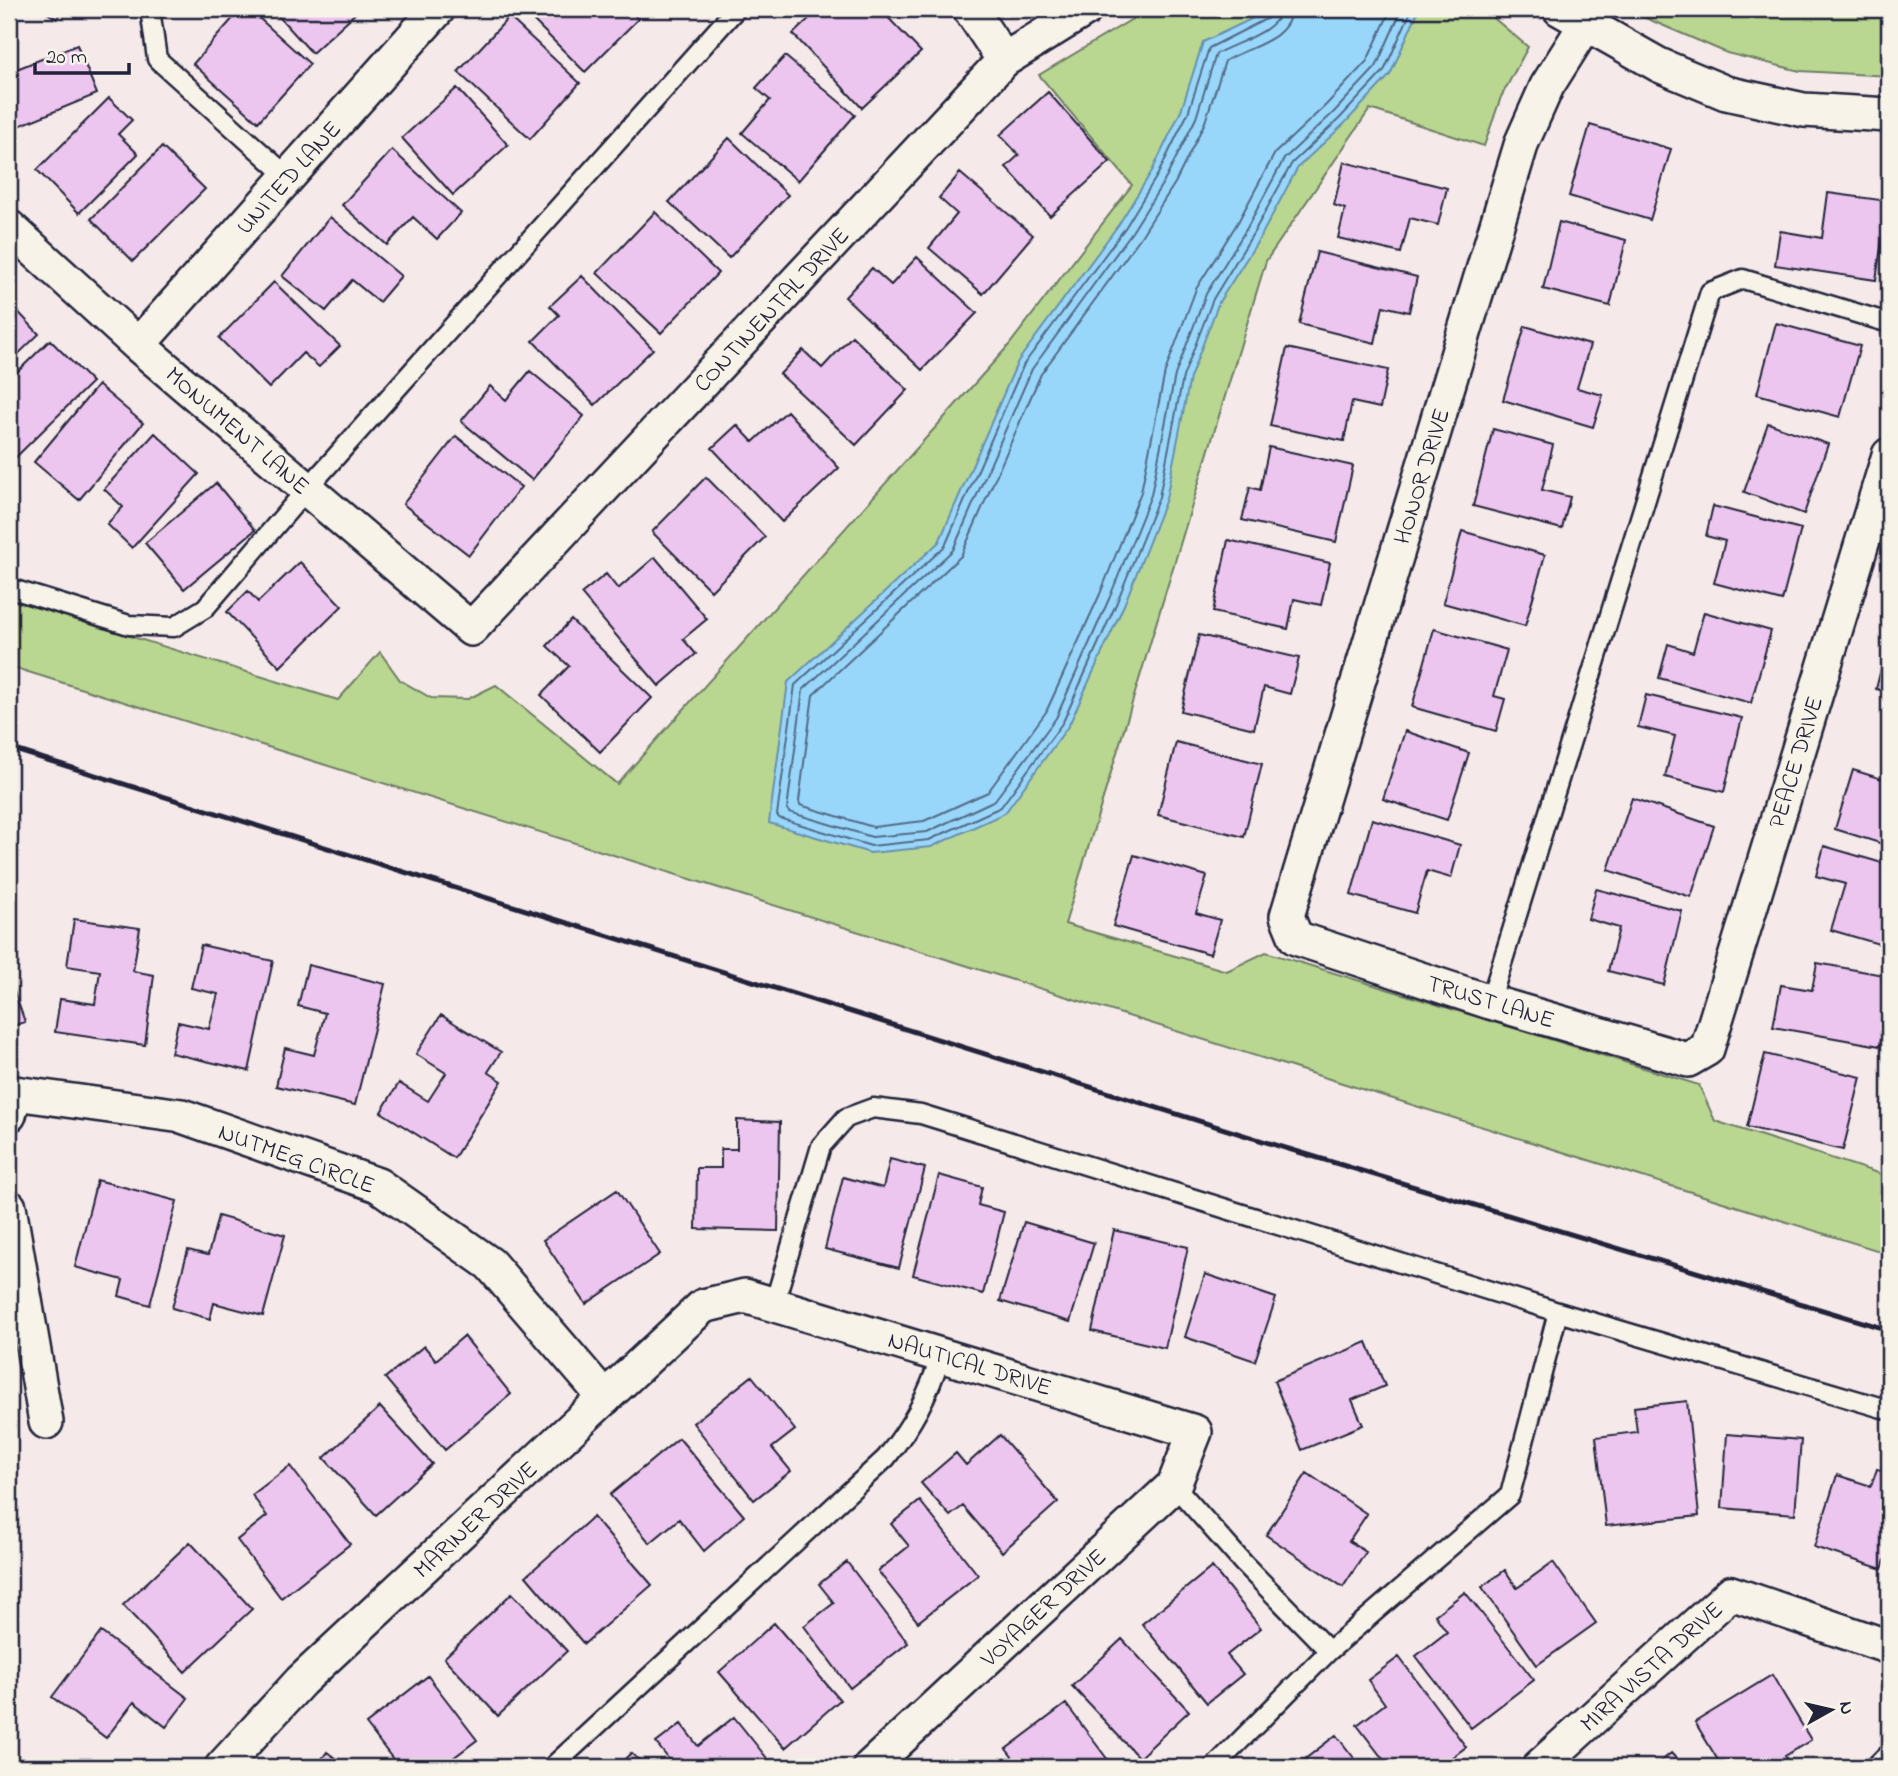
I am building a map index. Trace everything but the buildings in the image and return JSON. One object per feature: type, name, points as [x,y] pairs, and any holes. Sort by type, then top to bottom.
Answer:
[{"type":"street","name":"UNITED LANE","points":[[138,345],[438,9]]},
{"type":"street","points":[[970,9],[1004,60]]},
{"type":"street","name":"CONTINENTAL DRIVE","points":[[471,629],[1004,60],[1086,9]]},
{"type":"street","points":[[1573,16],[1659,65],[1726,93],[1804,110],[1889,115]]},
{"type":"street","name":"HONOR DRIVE","points":[[1296,938],[1287,916],[1522,142],[1573,16]]},
{"type":"street","name":"MONUMENT LANE","points":[[9,227],[138,345],[471,629]]},
{"type":"street","name":"PEACE DRIVE","points":[[1688,1060],[1707,1049],[1889,455]]},
{"type":"street","name":"TRUST LANE","points":[[1296,938],[1490,1002],[1688,1060]]},
{"type":"street","name":"NUTMEG CIRCLE","points":[[9,1115],[15,1093],[182,1116],[378,1185],[491,1264],[605,1398]]},
{"type":"street","points":[[9,1207],[46,1422]]},
{"type":"street","name":"MARINER DRIVE","points":[[222,1767],[301,1681],[703,1306],[759,1300]]},
{"type":"street","name":"NAUTICAL DRIVE","points":[[759,1300],[1195,1432]]},
{"type":"street","name":"VOYAGER DRIVE","points":[[870,1767],[1174,1485],[1195,1432]]},
{"type":"street","name":"MIRA VISTA DRIVE","points":[[1539,1767],[1731,1593],[1889,1647]]},
{"type":"lane","points":[[150,9],[157,59],[288,177]]},
{"type":"lane","points":[[9,588],[129,625],[174,627],[205,608],[307,489],[736,9]]},
{"type":"lane","points":[[1490,1002],[1710,292],[1743,279],[1889,323]]},
{"type":"lane","points":[[759,1300],[821,1146],[846,1118],[873,1108],[921,1114],[1558,1312],[1889,1410]]},
{"type":"lane","points":[[1214,1767],[1329,1651],[1510,1495],[1558,1312]]},
{"type":"lane","points":[[551,1767],[886,1458],[915,1419],[926,1399],[941,1354]]},
{"type":"lane","points":[[1174,1485],[1244,1564],[1329,1651]]},
{"type":"lane","points":[[1875,1767],[1889,1753]]},
{"type":"green space","points":[[1149,9],[1483,9],[1528,47],[1501,97],[1484,146],[1370,109],[1266,261],[1065,924],[1227,971],[1266,952],[1699,1085],[1715,1121],[1884,1175],[1889,1160],[1889,1254],[9,666],[9,599],[338,700],[380,652],[400,680],[431,698],[468,699],[496,685],[617,784],[1009,345],[1132,185],[1039,75]]},
{"type":"green space","points":[[1630,9],[1889,9],[1889,76],[1800,71],[1727,53]]},
{"type":"water","points":[[1267,9],[1419,9],[1390,75],[1344,124],[1298,167],[1261,236],[1219,302],[1190,378],[1166,499],[1124,605],[1069,725],[1005,813],[931,847],[870,853],[769,823],[788,682],[939,542],[1018,361],[1119,224],[1152,171],[1181,111],[1203,42],[1264,13]]},
{"type":"railway","points":[[9,748],[1282,1147],[1889,1330]]}]
